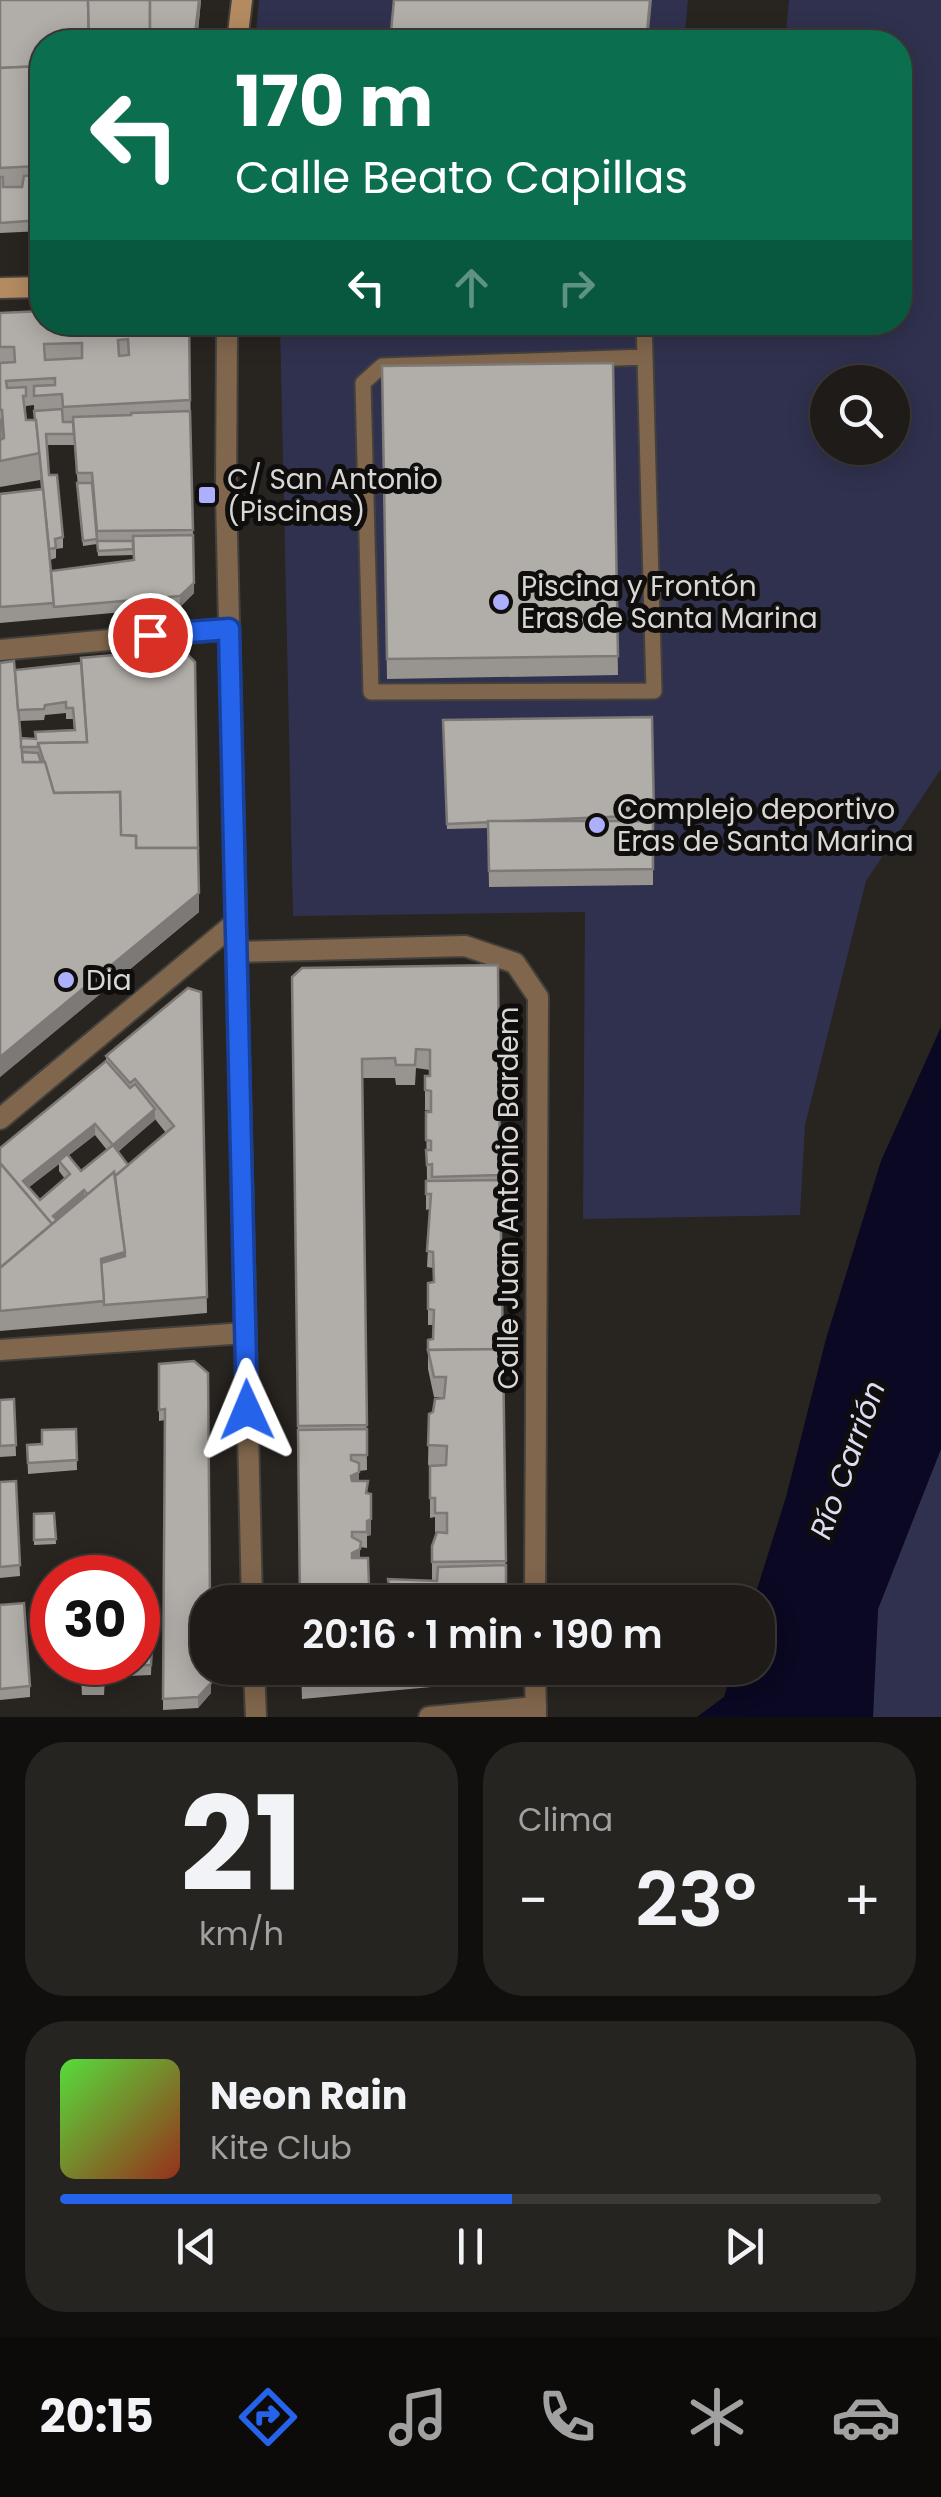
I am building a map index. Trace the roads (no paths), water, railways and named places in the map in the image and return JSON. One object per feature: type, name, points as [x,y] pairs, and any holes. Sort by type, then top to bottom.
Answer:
[{"type":"main road","points":[[238,30],[242,0]]},
{"type":"main road","points":[[0,288],[30,287]]},
{"type":"street","points":[[226,335],[229,629],[252,1585]]},
{"type":"street","points":[[0,650],[229,629]]},
{"type":"street","points":[[0,1119],[235,923]]},
{"type":"street","name":"Calle Juan Antonio Bardem","points":[[236,952],[466,946],[514,963],[538,997],[535,1585]]},
{"type":"street","points":[[0,1350],[245,1333]]},
{"type":"street","points":[[255,1685],[256,1717]]},
{"type":"street","points":[[430,1717],[536,1712],[535,1685]]},
{"type":"lane","points":[[644,335],[645,358],[654,691],[372,692],[363,383],[382,366],[645,358]]},
{"type":"water","name":"Río Carrión","points":[[941,1027],[941,1449],[878,1609],[873,1717],[697,1717],[724,1697],[728,1685],[775,1685],[775,1585],[758,1585],[786,1497],[826,1339],[881,1161]]},
{"type":"place","name":"C/ San Antonio (Piscinas)","points":[[207,495]]},
{"type":"place","name":"Piscina y Frontón Eras de Santa Marina","points":[[501,602]]},
{"type":"place","name":"Complejo deportivo Eras de Santa Marina","points":[[597,825]]},
{"type":"place","name":"Dia","points":[[66,980]]}]
